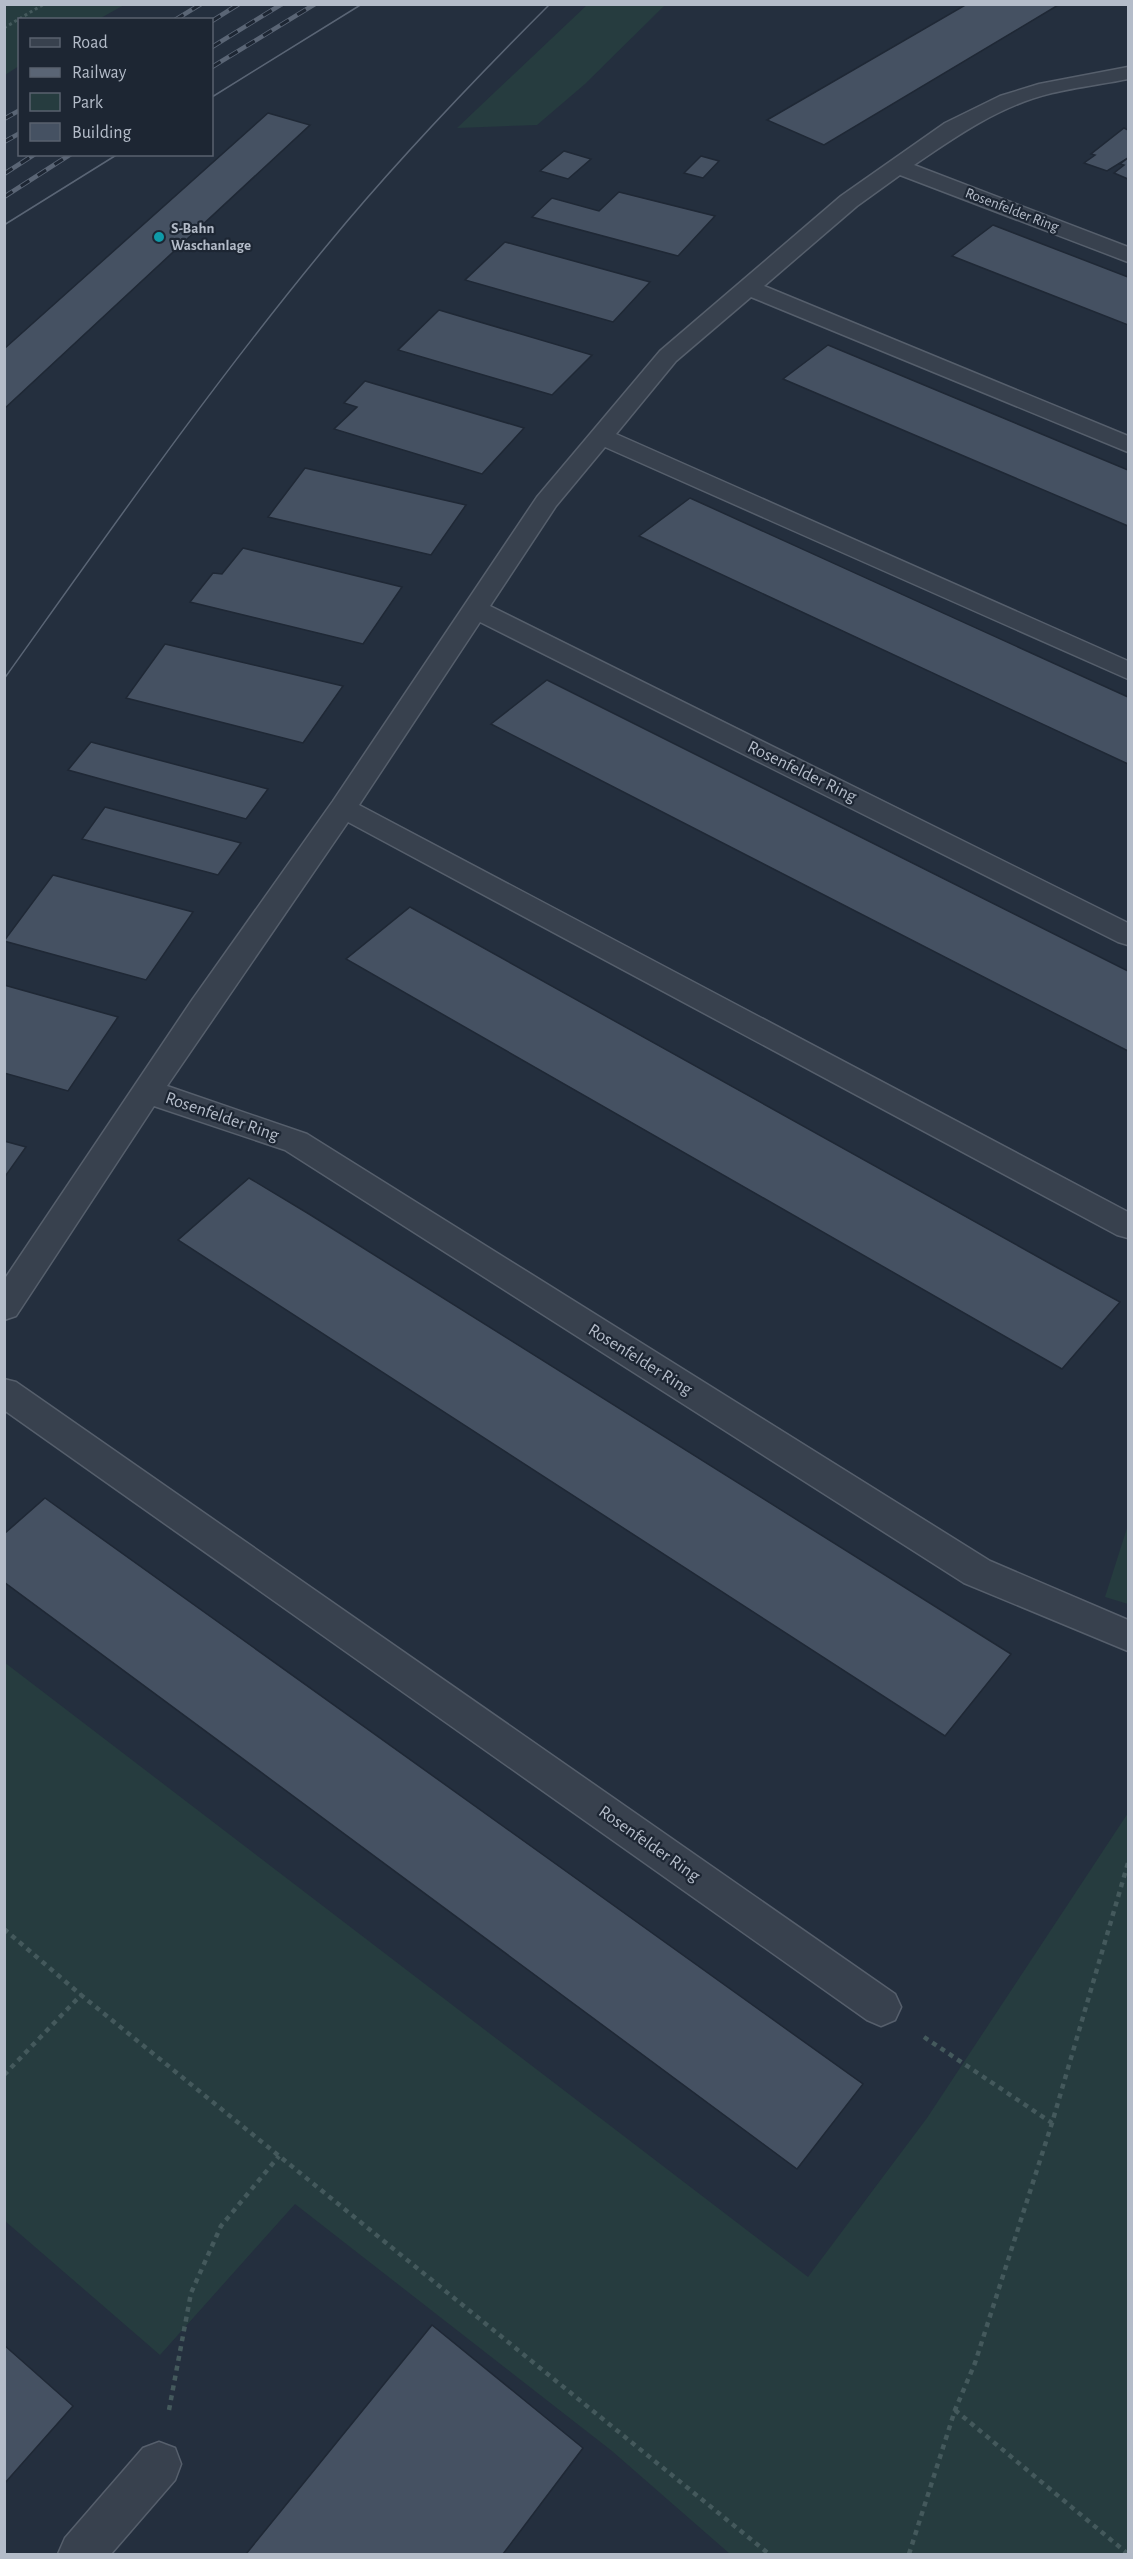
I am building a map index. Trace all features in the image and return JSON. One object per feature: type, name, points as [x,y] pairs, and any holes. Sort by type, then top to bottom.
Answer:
[{"type":"street","name":"Rosenfelder Ring","points":[[4,1306],[203,1008],[343,808],[546,502],[668,356],[849,201],[953,128],[1008,101],[1046,88],[1128,73]]},
{"type":"street","name":"Rosenfelder Ring","points":[[896,166],[1128,255]]},
{"type":"street","points":[[746,287],[1128,445]]},
{"type":"street","points":[[601,435],[1128,671]]},
{"type":"street","name":"Rosenfelder Ring","points":[[475,609],[1128,935]]},
{"type":"street","points":[[343,808],[1128,1226]]},
{"type":"street","name":"Rosenfelder Ring","points":[[149,1092],[296,1142],[977,1572],[1128,1636]]},
{"type":"street","name":"Rosenfelder Ring","points":[[4,1392],[881,2007]]},
{"type":"street","points":[[81,2554],[159,2464]]},
{"type":"path","points":[[21,18],[44,4]]},
{"type":"path","points":[[4,28],[18,20]]},
{"type":"path","points":[[909,2554],[955,2410],[975,2363],[1052,2123],[1128,1863]]},
{"type":"path","points":[[4,1929],[81,1995],[769,2554]]},
{"type":"path","points":[[4,2075],[81,1995]]},
{"type":"path","points":[[881,2007],[1052,2123]]},
{"type":"path","points":[[159,2464],[191,2293],[221,2226],[279,2156]]},
{"type":"path","points":[[955,2410],[1128,2554]]},
{"type":"green space","points":[[5,4],[124,5],[101,18],[18,18],[18,67],[5,75]]},
{"type":"green space","points":[[587,5],[665,5],[585,84],[537,125],[457,128]]},
{"type":"green space","points":[[1128,1525],[1128,1604],[1105,1597]]},
{"type":"green space","points":[[4,1662],[808,2277],[927,2118],[1128,1813],[1128,2554],[730,2554],[612,2451],[295,2204],[160,2355],[5,2221]]},
{"type":"building","points":[[967,4],[1060,4],[824,145],[767,120]]},
{"type":"building","name":"S-Bahn Waschanlage","points":[[268,113],[310,125],[4,409],[4,349]]},
{"type":"building","points":[[1124,128],[1128,130],[1128,158],[1107,171],[1084,163],[1095,155],[1091,154]]},
{"type":"building","points":[[564,151],[591,159],[568,179],[540,171]]},
{"type":"building","points":[[701,156],[719,161],[703,178],[684,173]]},
{"type":"building","points":[[1128,158],[1128,179],[1114,173],[1124,165],[1120,164]]},
{"type":"building","points":[[619,192],[715,216],[678,256],[532,217],[552,198],[599,211]]},
{"type":"building","points":[[993,225],[1128,277],[1128,325],[952,256]]},
{"type":"building","points":[[505,242],[650,282],[613,322],[465,280]]},
{"type":"building","points":[[439,310],[592,355],[552,395],[398,350]]},
{"type":"building","points":[[828,345],[1128,470],[1128,526],[783,379]]},
{"type":"building","points":[[365,381],[524,428],[482,474],[334,429],[357,407],[344,403]]},
{"type":"building","points":[[305,468],[466,505],[431,555],[268,517]]},
{"type":"building","points":[[690,498],[1128,697],[1128,764],[639,536]]},
{"type":"building","points":[[243,548],[402,587],[363,644],[190,602],[213,573],[222,574]]},
{"type":"building","points":[[165,644],[343,686],[303,743],[126,698]]},
{"type":"building","points":[[547,680],[1128,971],[1128,1051],[491,724]]},
{"type":"building","points":[[91,742],[268,789],[246,819],[68,770]]},
{"type":"building","points":[[105,807],[241,843],[218,875],[82,839]]},
{"type":"building","points":[[53,875],[193,912],[146,980],[4,941]]},
{"type":"building","points":[[410,907],[1120,1302],[1062,1369],[346,959]]},
{"type":"building","points":[[4,985],[118,1017],[68,1091],[4,1073]]},
{"type":"building","points":[[4,1141],[26,1147],[4,1178]]},
{"type":"building","points":[[249,1178],[1011,1654],[945,1736],[178,1240]]},
{"type":"building","points":[[45,1498],[863,2084],[797,2169],[4,1582],[4,1534]]},
{"type":"building","points":[[432,2325],[583,2448],[503,2554],[246,2554]]},
{"type":"building","points":[[4,2345],[73,2406],[4,2484]]},
{"type":"tram line","points":[[213,96],[362,4]]},
{"type":"tram line","points":[[4,679],[162,458],[286,296],[409,151],[464,91],[550,4]]},
{"type":"tram line","points":[[4,225],[115,156]]},
{"type":"railway","points":[[178,18],[201,4]]},
{"type":"railway","points":[[213,20],[239,4]]},
{"type":"railway","points":[[213,46],[282,4]]},
{"type":"railway","points":[[213,66],[315,4]]},
{"type":"railway","points":[[4,119],[18,111]]},
{"type":"railway","points":[[4,142],[18,134]]},
{"type":"railway","points":[[4,174],[32,156]]},
{"type":"railway","points":[[4,197],[68,156]]},
{"type":"place","name":"S-Bahn Waschanlage","points":[[159,237]]}]
